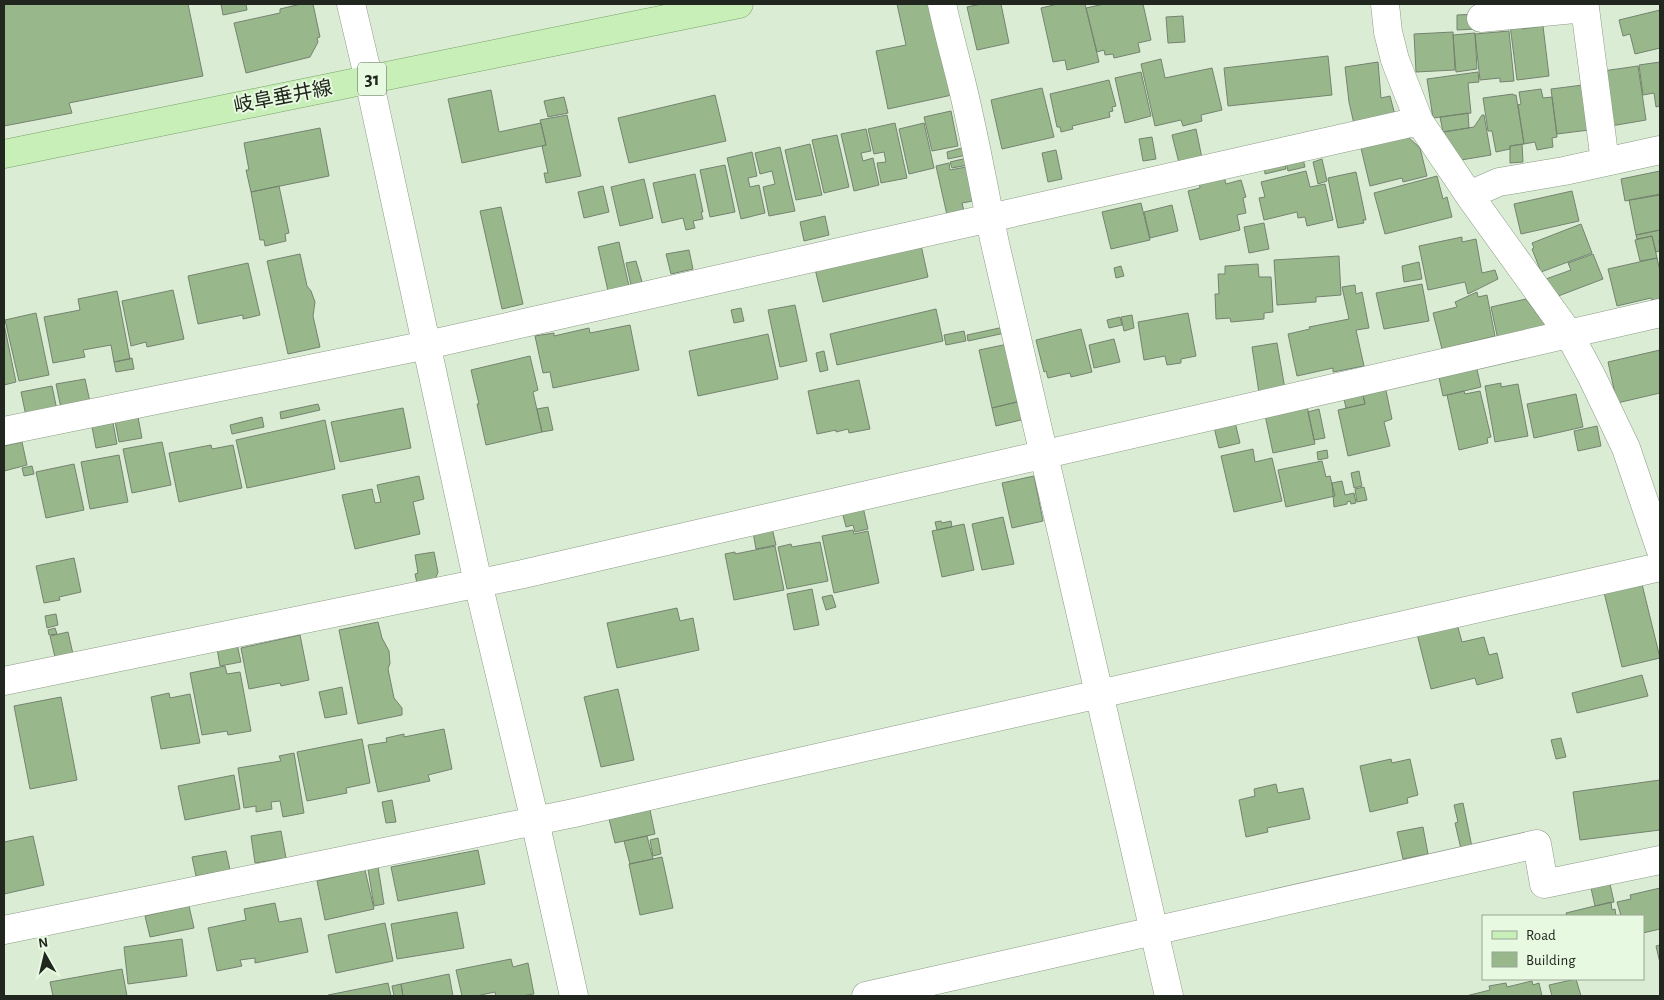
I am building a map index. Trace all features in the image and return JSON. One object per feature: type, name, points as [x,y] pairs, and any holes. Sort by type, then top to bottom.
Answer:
[{"type":"main road","name":"岐阜垂井線","points":[[4,154],[739,4]]},
{"type":"street","points":[[351,4],[478,583],[574,996]]},
{"type":"street","points":[[942,4],[989,204],[990,218],[1043,455],[1169,996]]},
{"type":"street","points":[[1385,4],[1388,32],[1395,60],[1419,121],[1469,195],[1569,334],[1626,448],[1660,548]]},
{"type":"street","points":[[1481,18],[1585,6],[1605,162]]},
{"type":"street","points":[[4,431],[427,344],[1419,121]]},
{"type":"street","points":[[1469,195],[1499,182],[1564,171],[1660,150]]},
{"type":"street","points":[[4,681],[523,574],[1660,312]]},
{"type":"street","points":[[4,930],[593,809],[1660,566]]},
{"type":"street","points":[[866,996],[1537,844],[1544,884],[1660,860]]},
{"type":"building","points":[[4,4],[188,4],[203,76],[69,103],[72,113],[4,126]]},
{"type":"building","points":[[221,4],[246,4],[247,10],[223,15]]},
{"type":"building","points":[[301,4],[313,4],[320,37],[317,38],[318,42],[310,57],[246,73],[234,23],[280,13],[280,9]]},
{"type":"building","points":[[897,4],[933,4],[952,95],[888,109],[876,51],[906,45]]},
{"type":"building","points":[[981,4],[1001,4],[1009,43],[977,50],[967,7]]},
{"type":"building","points":[[1058,4],[1085,4],[1099,62],[1067,70],[1065,60],[1053,62],[1041,8]]},
{"type":"building","points":[[1104,4],[1143,4],[1151,40],[1138,43],[1140,52],[1114,58],[1113,54],[1105,55],[1104,50],[1097,52],[1086,8]]},
{"type":"building","points":[[1660,10],[1660,48],[1635,54],[1630,34],[1623,36],[1619,20]]},
{"type":"building","points":[[1478,14],[1475,29],[1457,30],[1457,15]]},
{"type":"building","points":[[1183,16],[1185,42],[1168,43],[1166,17]]},
{"type":"building","points":[[1522,24],[1522,29],[1543,26],[1549,76],[1517,80],[1510,25]]},
{"type":"building","points":[[1509,31],[1514,81],[1500,82],[1500,78],[1480,80],[1475,34]]},
{"type":"building","points":[[1453,32],[1455,70],[1416,72],[1414,34]]},
{"type":"building","points":[[1475,33],[1477,69],[1456,72],[1453,35]]},
{"type":"building","points":[[1328,56],[1332,95],[1228,106],[1224,68]]},
{"type":"building","points":[[1161,59],[1165,78],[1212,68],[1222,110],[1201,115],[1202,121],[1183,126],[1181,120],[1155,126],[1141,64]]},
{"type":"building","points":[[1378,62],[1381,98],[1390,96],[1395,115],[1354,124],[1349,102],[1345,67]]},
{"type":"building","points":[[1660,62],[1660,106],[1656,107],[1654,93],[1643,95],[1639,65]]},
{"type":"building","points":[[1638,66],[1646,120],[1611,126],[1603,71]]},
{"type":"building","points":[[1141,72],[1151,116],[1125,123],[1115,78]]},
{"type":"building","points":[[1478,72],[1479,82],[1468,83],[1471,113],[1433,118],[1427,79]]},
{"type":"building","points":[[1109,80],[1116,106],[1112,107],[1113,111],[1109,112],[1110,117],[1072,126],[1073,129],[1061,132],[1060,127],[1057,127],[1050,94]]},
{"type":"building","points":[[1583,85],[1589,130],[1557,134],[1551,89]]},
{"type":"building","points":[[1042,88],[1054,137],[1002,149],[991,100]]},
{"type":"building","points":[[1541,89],[1543,98],[1552,97],[1557,137],[1552,138],[1553,147],[1537,150],[1535,142],[1524,144],[1518,105],[1521,104],[1519,92]]},
{"type":"building","points":[[491,90],[499,132],[541,123],[546,145],[462,163],[448,99]]},
{"type":"building","points":[[715,95],[726,141],[629,163],[618,118]]},
{"type":"building","points":[[1516,95],[1524,144],[1510,146],[1510,149],[1496,152],[1492,131],[1488,131],[1483,98]]},
{"type":"building","points":[[564,97],[568,113],[548,117],[544,101]]},
{"type":"building","points":[[951,111],[958,146],[932,151],[924,117]]},
{"type":"building","points":[[1468,113],[1469,128],[1443,132],[1440,117]]},
{"type":"building","points":[[567,115],[581,176],[546,183],[544,173],[548,173],[542,146],[546,145],[540,120]]},
{"type":"building","points":[[1482,115],[1484,115],[1491,155],[1461,160],[1443,132],[1474,127]]},
{"type":"building","points":[[895,123],[907,178],[881,183],[877,163],[886,162],[884,152],[874,154],[868,129]]},
{"type":"building","points":[[924,123],[934,168],[909,174],[899,129]]},
{"type":"building","points":[[320,128],[329,176],[251,192],[246,170],[249,170],[244,143]]},
{"type":"building","points":[[866,129],[871,151],[861,153],[863,161],[873,158],[879,185],[854,191],[841,134]]},
{"type":"building","points":[[1196,129],[1202,158],[1179,163],[1172,135]]},
{"type":"building","points":[[837,135],[849,187],[824,193],[812,140]]},
{"type":"building","points":[[1407,136],[1420,148],[1427,176],[1403,182],[1402,178],[1370,186],[1360,144]]},
{"type":"building","points":[[1152,137],[1156,159],[1143,161],[1139,139]]},
{"type":"building","points":[[810,144],[822,195],[796,200],[785,150]]},
{"type":"building","points":[[1522,144],[1523,162],[1510,163],[1510,146]]},
{"type":"building","points":[[780,147],[795,211],[769,216],[763,187],[775,184],[772,171],[760,174],[755,153]]},
{"type":"building","points":[[965,147],[967,155],[948,159],[947,152]]},
{"type":"building","points":[[1056,150],[1062,179],[1048,182],[1042,153]]},
{"type":"building","points":[[752,152],[757,176],[748,178],[750,187],[759,185],[765,213],[741,219],[727,158]]},
{"type":"building","points":[[1302,155],[1305,167],[1288,171],[1285,159]]},
{"type":"building","points":[[967,158],[968,165],[952,168],[950,162]]},
{"type":"building","points":[[1322,159],[1327,181],[1318,184],[1313,162]]},
{"type":"building","points":[[1284,160],[1286,169],[1265,174],[1264,164]]},
{"type":"building","points":[[949,163],[950,170],[966,167],[973,201],[962,203],[964,211],[947,215],[936,166]]},
{"type":"building","points":[[725,165],[735,212],[710,217],[700,170]]},
{"type":"building","points":[[1306,171],[1310,187],[1325,184],[1333,220],[1307,226],[1305,217],[1298,218],[1297,212],[1264,220],[1259,198],[1265,197],[1261,182]]},
{"type":"building","points":[[1660,171],[1660,195],[1625,201],[1621,179]]},
{"type":"building","points":[[1356,172],[1366,220],[1363,220],[1364,223],[1338,228],[1328,178]]},
{"type":"building","points":[[1223,173],[1226,184],[1241,180],[1246,197],[1243,198],[1246,213],[1237,215],[1240,230],[1200,240],[1188,191],[1200,188],[1199,180]]},
{"type":"building","points":[[695,174],[703,219],[693,221],[695,228],[686,230],[683,218],[662,223],[653,183]]},
{"type":"building","points":[[1437,176],[1443,199],[1447,197],[1452,217],[1385,234],[1374,193]]},
{"type":"building","points":[[644,179],[653,218],[620,226],[611,187]]},
{"type":"building","points":[[279,186],[289,233],[285,234],[286,241],[265,246],[264,240],[260,240],[251,192]]},
{"type":"building","points":[[603,186],[609,212],[584,218],[578,192]]},
{"type":"building","points":[[1572,191],[1579,221],[1521,234],[1514,204]]},
{"type":"building","points":[[1660,194],[1660,230],[1636,235],[1629,200]]},
{"type":"building","points":[[1141,203],[1150,240],[1111,249],[1102,212]]},
{"type":"building","points":[[1172,205],[1178,231],[1150,238],[1144,212]]},
{"type":"building","points":[[501,207],[523,304],[502,309],[480,211]]},
{"type":"building","points":[[825,216],[829,235],[804,241],[800,222]]},
{"type":"building","points":[[1264,223],[1269,249],[1249,253],[1244,227]]},
{"type":"building","points":[[1581,224],[1592,253],[1541,272],[1532,249],[1534,248],[1532,243]]},
{"type":"building","points":[[1660,230],[1660,251],[1656,252],[1652,236],[1637,239],[1636,235]]},
{"type":"building","points":[[1652,236],[1657,258],[1640,261],[1635,240]]},
{"type":"building","points":[[1462,237],[1462,242],[1476,239],[1482,273],[1495,270],[1498,279],[1468,294],[1465,282],[1428,290],[1419,246]]},
{"type":"building","points":[[619,242],[629,286],[608,291],[598,247]]},
{"type":"building","points":[[921,245],[928,277],[823,302],[815,269]]},
{"type":"building","points":[[689,250],[693,269],[671,274],[666,254]]},
{"type":"building","points":[[300,254],[307,286],[315,302],[313,316],[320,347],[288,354],[267,261]]},
{"type":"building","points":[[1593,254],[1603,279],[1553,298],[1546,279],[1571,270],[1568,263]]},
{"type":"building","points":[[1339,256],[1341,295],[1316,297],[1316,302],[1277,305],[1274,260]]},
{"type":"building","points":[[1657,258],[1660,271],[1660,299],[1652,300],[1651,298],[1617,306],[1608,269]]},
{"type":"building","points":[[636,261],[642,282],[631,285],[626,263]]},
{"type":"building","points":[[1419,262],[1422,279],[1404,282],[1402,266]]},
{"type":"building","points":[[248,263],[260,315],[243,319],[243,315],[198,324],[188,276]]},
{"type":"building","points":[[1258,264],[1259,277],[1271,277],[1273,312],[1264,313],[1264,319],[1231,322],[1230,318],[1216,319],[1215,294],[1219,294],[1218,274],[1225,274],[1225,266]]},
{"type":"building","points":[[1121,266],[1124,276],[1116,278],[1114,268]]},
{"type":"building","points":[[1422,284],[1429,321],[1384,329],[1376,293]]},
{"type":"building","points":[[1355,285],[1356,294],[1362,292],[1369,328],[1356,330],[1364,366],[1333,372],[1333,368],[1297,376],[1288,334],[1310,329],[1309,327],[1349,319],[1342,287]]},
{"type":"building","points":[[173,290],[184,339],[147,347],[146,342],[131,346],[122,301]]},
{"type":"building","points":[[117,291],[130,359],[114,362],[111,345],[83,350],[85,357],[53,363],[44,317],[80,310],[78,299]]},
{"type":"building","points":[[1477,292],[1478,297],[1487,295],[1495,336],[1442,349],[1433,313],[1457,307],[1455,302]]},
{"type":"building","points":[[1526,299],[1546,326],[1498,340],[1491,307]]},
{"type":"building","points":[[795,305],[807,361],[780,367],[768,310]]},
{"type":"building","points":[[741,308],[744,321],[734,323],[731,310]]},
{"type":"building","points":[[936,309],[943,341],[837,365],[830,334]]},
{"type":"building","points":[[36,313],[49,375],[19,381],[5,320]]},
{"type":"building","points":[[1188,313],[1196,356],[1181,359],[1181,363],[1167,365],[1165,356],[1144,360],[1138,322]]},
{"type":"building","points":[[1132,315],[1134,328],[1124,331],[1121,317]]},
{"type":"building","points":[[1120,317],[1122,325],[1109,328],[1107,320]]},
{"type":"building","points":[[4,324],[16,382],[4,385]]},
{"type":"building","points":[[630,325],[639,370],[553,388],[550,372],[543,373],[535,336],[554,333],[554,336],[589,328],[590,333]]},
{"type":"building","points":[[1004,327],[1005,333],[968,341],[967,335]]},
{"type":"building","points":[[1081,329],[1092,372],[1071,377],[1070,373],[1048,378],[1046,371],[1044,372],[1036,340]]},
{"type":"building","points":[[964,331],[966,341],[946,345],[944,335]]},
{"type":"building","points":[[768,334],[778,379],[698,396],[689,351]]},
{"type":"building","points":[[1114,339],[1120,362],[1094,368],[1089,345]]},
{"type":"building","points":[[1277,343],[1285,389],[1259,393],[1252,347]]},
{"type":"building","points":[[1008,344],[1021,401],[992,408],[979,350]]},
{"type":"building","points":[[1660,350],[1660,393],[1617,403],[1608,362]]},
{"type":"building","points":[[824,351],[828,370],[820,372],[816,353]]},
{"type":"building","points":[[530,356],[538,390],[533,392],[542,432],[486,445],[471,370]]},
{"type":"building","points":[[132,358],[134,369],[116,372],[114,362]]},
{"type":"building","points":[[1476,365],[1481,387],[1443,396],[1438,373]]},
{"type":"building","points":[[85,379],[90,402],[61,408],[56,384]]},
{"type":"building","points":[[859,380],[870,429],[849,433],[848,429],[836,432],[836,430],[817,434],[808,391]]},
{"type":"building","points":[[1501,383],[1501,387],[1518,384],[1528,436],[1495,442],[1485,386]]},
{"type":"building","points":[[52,386],[57,410],[26,416],[21,392]]},
{"type":"building","points":[[1385,386],[1392,419],[1384,422],[1390,446],[1348,456],[1338,410],[1365,404],[1362,391]]},
{"type":"building","points":[[1464,391],[1465,394],[1480,391],[1491,437],[1487,438],[1488,443],[1459,450],[1447,395]]},
{"type":"building","points":[[1576,394],[1583,427],[1534,438],[1527,404]]},
{"type":"building","points":[[1363,395],[1365,404],[1346,408],[1344,399]]},
{"type":"building","points":[[1021,401],[1025,419],[996,426],[992,408]]},
{"type":"building","points":[[318,404],[320,410],[281,419],[280,412]]},
{"type":"building","points":[[1307,406],[1315,444],[1273,453],[1265,415]]},
{"type":"building","points":[[548,407],[553,430],[542,432],[537,409]]},
{"type":"building","points":[[403,408],[411,448],[340,462],[331,422]]},
{"type":"building","points":[[1319,409],[1325,438],[1314,440],[1308,412]]},
{"type":"building","points":[[138,417],[142,438],[119,442],[115,421]]},
{"type":"building","points":[[262,417],[264,427],[232,434],[230,425]]},
{"type":"building","points":[[325,420],[335,469],[247,488],[236,440]]},
{"type":"building","points":[[1235,422],[1240,443],[1219,448],[1214,427]]},
{"type":"building","points":[[113,423],[117,444],[96,448],[92,427]]},
{"type":"building","points":[[1597,426],[1601,446],[1578,451],[1574,431]]},
{"type":"building","points":[[22,442],[27,465],[4,471],[4,446]]},
{"type":"building","points":[[162,442],[171,485],[132,493],[123,449]]},
{"type":"building","points":[[211,445],[212,449],[233,445],[242,488],[179,502],[169,453]]},
{"type":"building","points":[[1253,449],[1255,462],[1272,458],[1282,501],[1234,512],[1221,456]]},
{"type":"building","points":[[1327,450],[1328,458],[1318,460],[1317,452]]},
{"type":"building","points":[[119,455],[128,502],[90,509],[81,462]]},
{"type":"building","points":[[1322,461],[1326,477],[1330,476],[1335,496],[1286,507],[1278,470]]},
{"type":"building","points":[[74,464],[84,510],[46,518],[36,472]]},
{"type":"building","points":[[32,466],[34,474],[24,476],[22,468]]},
{"type":"building","points":[[1359,471],[1362,486],[1354,488],[1351,473]]},
{"type":"building","points":[[419,476],[424,499],[413,502],[420,534],[355,549],[342,495],[372,489],[375,503],[381,502],[377,485]]},
{"type":"building","points":[[1034,476],[1043,521],[1012,528],[1002,483]]},
{"type":"building","points":[[1342,481],[1345,495],[1354,493],[1356,503],[1351,504],[1350,501],[1347,504],[1334,507],[1332,483]]},
{"type":"building","points":[[1364,487],[1367,500],[1357,502],[1355,489]]},
{"type":"building","points":[[863,507],[868,529],[855,532],[853,525],[846,527],[842,511]]},
{"type":"building","points":[[1003,517],[1014,564],[982,570],[972,524]]},
{"type":"building","points":[[941,521],[942,523],[951,521],[952,527],[937,530],[935,522]]},
{"type":"building","points":[[964,524],[974,570],[942,577],[932,531]]},
{"type":"building","points":[[772,528],[776,545],[756,549],[753,532]]},
{"type":"building","points":[[853,530],[854,534],[868,531],[879,583],[834,593],[822,536]]},
{"type":"building","points":[[820,542],[828,581],[787,589],[778,547],[791,544],[792,547]]},
{"type":"building","points":[[775,546],[784,590],[734,600],[725,554],[735,552],[735,554]]},
{"type":"building","points":[[434,552],[438,572],[435,580],[417,583],[415,574],[418,573],[415,555]]},
{"type":"building","points":[[74,558],[81,592],[59,597],[60,600],[44,603],[36,566]]},
{"type":"building","points":[[1641,580],[1660,658],[1622,667],[1603,588]]},
{"type":"building","points":[[812,589],[819,625],[794,630],[787,594]]},
{"type":"building","points":[[832,595],[836,607],[826,610],[822,597]]},
{"type":"building","points":[[677,608],[680,621],[693,618],[699,650],[617,668],[607,623]]},
{"type":"building","points":[[56,614],[58,625],[47,628],[45,616]]},
{"type":"building","points":[[378,622],[382,638],[389,651],[390,663],[388,669],[394,698],[402,708],[402,715],[358,724],[339,630]]},
{"type":"building","points":[[1457,624],[1462,642],[1484,637],[1489,655],[1497,653],[1503,678],[1477,685],[1475,678],[1431,689],[1417,634]]},
{"type":"building","points":[[55,628],[57,634],[49,635],[48,630]]},
{"type":"building","points":[[68,632],[73,654],[55,657],[50,636]]},
{"type":"building","points":[[300,635],[309,680],[281,686],[280,683],[249,689],[241,648]]},
{"type":"building","points":[[237,644],[241,662],[220,666],[217,648]]},
{"type":"building","points":[[225,666],[227,674],[240,672],[251,731],[228,735],[227,731],[202,735],[190,673]]},
{"type":"building","points":[[1642,675],[1648,696],[1577,713],[1572,693]]},
{"type":"building","points":[[342,687],[347,714],[325,718],[319,692]]},
{"type":"building","points":[[618,689],[634,760],[601,767],[584,697]]},
{"type":"building","points":[[169,693],[170,698],[190,694],[200,743],[161,749],[151,697]]},
{"type":"building","points":[[61,697],[77,780],[30,789],[14,706]]},
{"type":"building","points":[[444,729],[452,769],[428,775],[430,781],[378,792],[368,745],[387,742],[386,738],[404,734],[404,737]]},
{"type":"building","points":[[1561,738],[1566,757],[1556,759],[1551,740]]},
{"type":"building","points":[[362,739],[370,783],[346,788],[347,793],[307,801],[297,752]]},
{"type":"building","points":[[294,753],[304,813],[283,817],[280,801],[271,802],[272,809],[256,812],[256,806],[244,808],[238,768],[281,761],[279,756]]},
{"type":"building","points":[[1391,759],[1392,763],[1410,759],[1418,795],[1407,798],[1408,803],[1370,812],[1360,766]]},
{"type":"building","points":[[234,775],[240,809],[185,820],[178,786]]},
{"type":"building","points":[[1660,780],[1660,830],[1580,840],[1573,792]]},
{"type":"building","points":[[1276,784],[1278,793],[1303,788],[1310,819],[1267,828],[1268,832],[1246,837],[1239,800],[1255,796],[1254,789]]},
{"type":"building","points":[[392,800],[396,822],[386,823],[382,802]]},
{"type":"building","points":[[1463,803],[1472,847],[1461,849],[1455,823],[1458,822],[1454,805]]},
{"type":"building","points":[[650,810],[655,834],[615,843],[609,819]]},
{"type":"building","points":[[1423,827],[1428,854],[1403,859],[1397,832]]},
{"type":"building","points":[[281,831],[286,858],[255,863],[251,836]]},
{"type":"building","points":[[33,836],[44,885],[4,894],[4,842]]},
{"type":"building","points":[[647,836],[653,859],[630,864],[624,841]]},
{"type":"building","points":[[658,838],[661,854],[653,856],[650,840]]},
{"type":"building","points":[[478,850],[485,884],[398,901],[391,867]]},
{"type":"building","points":[[226,851],[230,870],[196,876],[192,857]]},
{"type":"building","points":[[662,857],[673,908],[640,915],[629,864]]},
{"type":"building","points":[[378,867],[384,904],[374,906],[368,869]]},
{"type":"building","points":[[365,870],[374,909],[325,920],[317,881]]},
{"type":"building","points":[[1610,884],[1614,902],[1595,906],[1591,888]]},
{"type":"building","points":[[1660,888],[1660,929],[1644,933],[1644,915],[1621,915],[1617,902],[1631,899],[1630,895]]},
{"type":"building","points":[[1611,902],[1612,910],[1615,909],[1616,915],[1567,915],[1566,913]]},
{"type":"building","points":[[275,903],[279,922],[301,918],[308,952],[255,963],[255,958],[240,960],[242,966],[217,971],[208,928],[246,920],[244,909]]},
{"type":"building","points":[[189,906],[194,928],[150,937],[145,916]]},
{"type":"building","points":[[457,912],[464,948],[397,959],[391,924]]},
{"type":"building","points":[[385,923],[393,961],[336,973],[328,935]]},
{"type":"building","points":[[182,939],[187,976],[128,984],[124,947]]},
{"type":"building","points":[[1660,945],[1660,963],[1656,946]]},
{"type":"building","points":[[511,959],[513,967],[528,963],[534,994],[496,996],[495,992],[476,996],[462,996],[456,970]]},
{"type":"building","points":[[122,969],[127,996],[53,996],[50,982]]},
{"type":"building","points":[[449,974],[453,996],[403,996],[401,984]]},
{"type":"building","points":[[1576,980],[1581,996],[1552,996],[1549,985]]},
{"type":"building","points":[[1532,981],[1533,985],[1539,983],[1542,996],[1466,996],[1490,990],[1489,986],[1506,983],[1507,987]]},
{"type":"building","points":[[388,983],[391,996],[328,996],[328,995]]},
{"type":"building","points":[[401,984],[403,996],[394,996],[392,986]]}]
